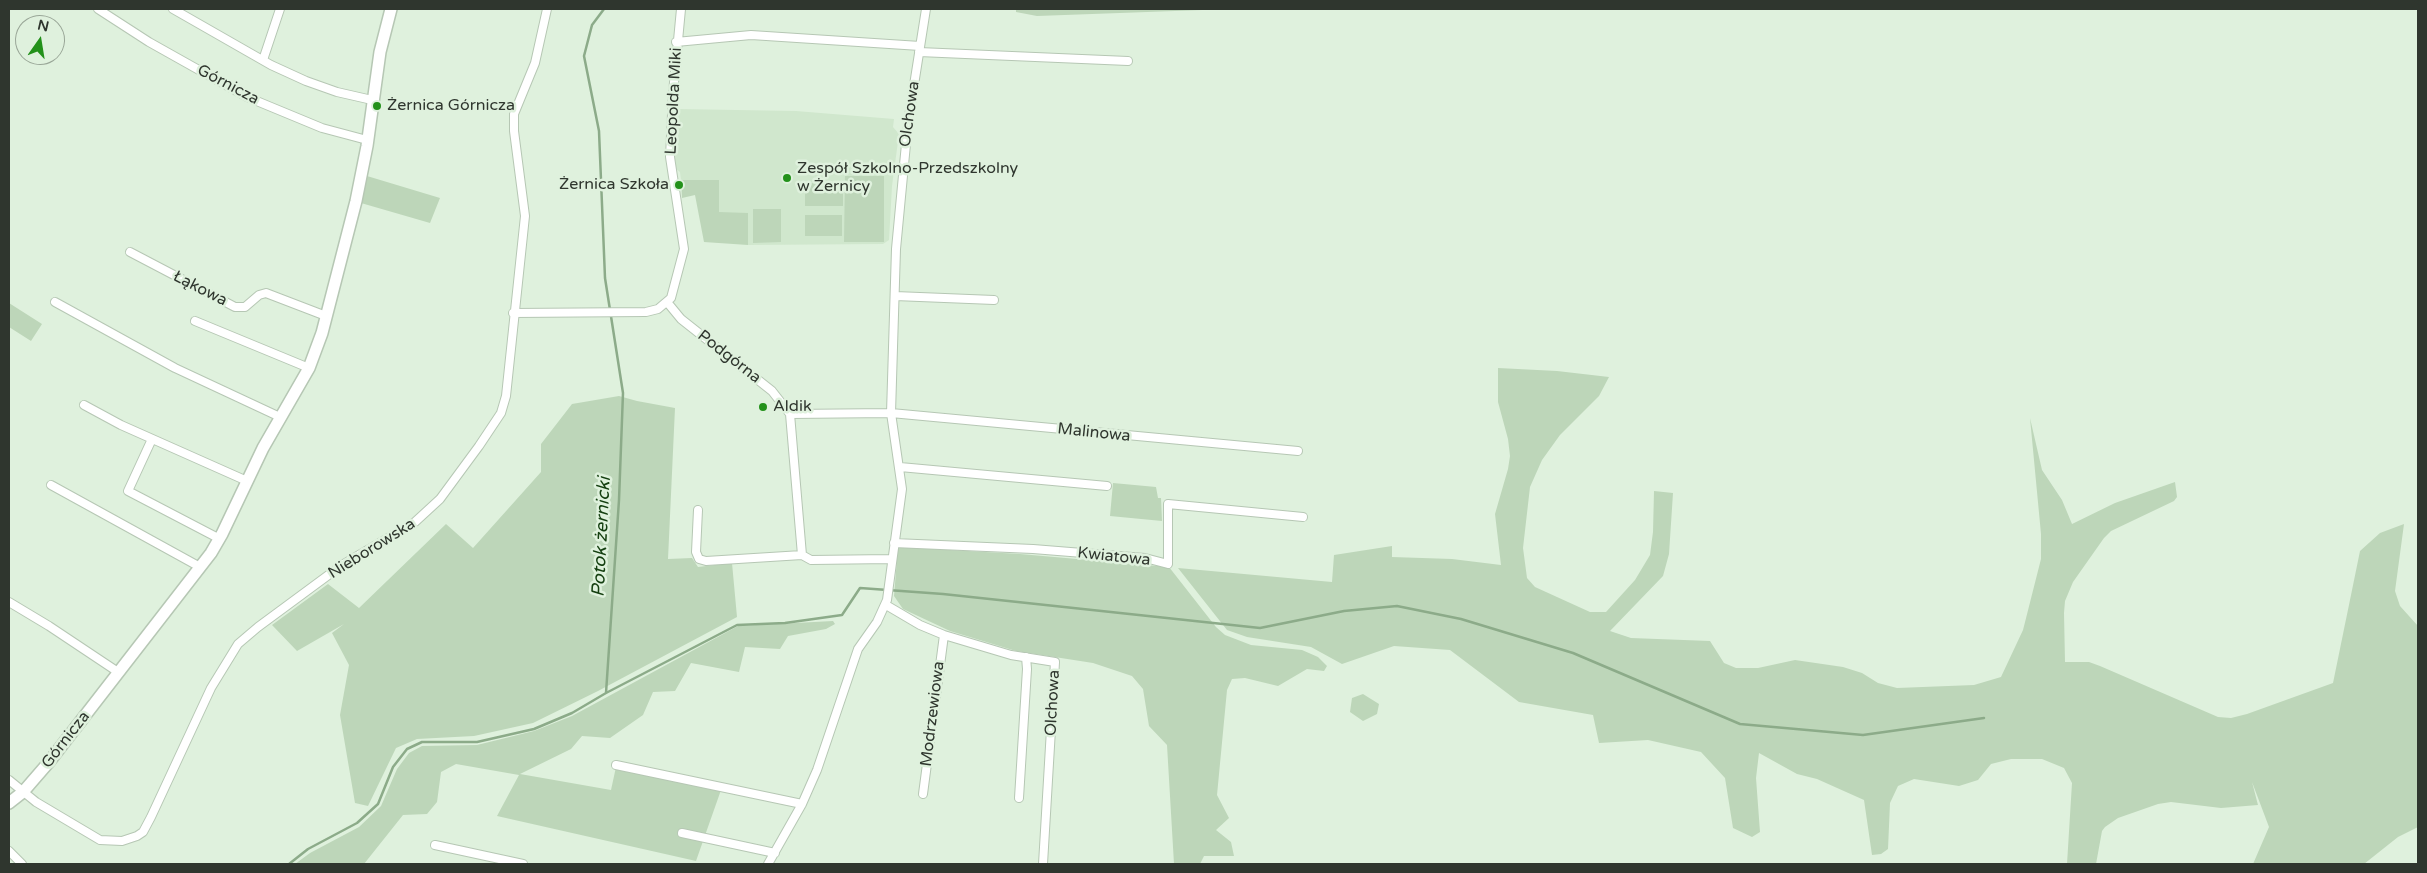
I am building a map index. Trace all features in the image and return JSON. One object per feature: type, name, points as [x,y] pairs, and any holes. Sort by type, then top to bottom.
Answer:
[{"type":"street","name":"Górnicza","points":[[98,9],[149,42],[247,97],[322,128],[368,140]]},
{"type":"street","points":[[173,9],[263,60],[306,81],[337,92],[372,100]]},
{"type":"street","points":[[263,60],[280,9]]},
{"type":"street","name":"Górnicza","points":[[9,803],[23,792],[220,539],[280,417],[309,368],[321,339],[356,201],[368,140],[380,52],[391,9]]},
{"type":"street","name":"Nieborowska","points":[[9,780],[23,792],[100,840],[122,842],[143,832],[211,688],[238,644],[342,565],[415,522],[437,503],[479,446],[504,404],[525,210],[514,131],[514,114],[534,63],[547,9]]},
{"type":"street","name":"Leopolda Miki","points":[[668,302],[676,285],[685,244],[673,185],[670,157],[676,42],[681,9]]},
{"type":"street","name":"Olchowa","points":[[768,864],[802,804],[818,765],[858,649],[877,622],[886,605],[902,488],[891,413],[900,194],[926,9]]},
{"type":"street","points":[[676,42],[751,34],[920,49],[1128,61]]},
{"type":"street","name":"Łąkowa","points":[[130,252],[235,307],[245,307],[259,295],[266,293],[326,316]]},
{"type":"street","points":[[895,296],[994,300]]},
{"type":"street","points":[[55,302],[175,368],[280,417]]},
{"type":"street","points":[[513,313],[653,311],[668,302]]},
{"type":"street","name":"Podgórna","points":[[668,302],[685,323],[772,391],[790,414]]},
{"type":"street","points":[[195,321],[309,368]]},
{"type":"street","points":[[84,405],[152,439],[247,481]]},
{"type":"street","points":[[802,556],[790,414],[891,413]]},
{"type":"street","name":"Malinowa","points":[[891,413],[1298,450]]},
{"type":"street","points":[[152,439],[128,491],[220,539]]},
{"type":"street","points":[[900,467],[1107,486]]},
{"type":"street","points":[[51,485],[200,567]]},
{"type":"street","name":"Kwiatowa","points":[[894,543],[1061,551],[1145,558],[1168,564],[1168,504],[1303,516]]},
{"type":"street","points":[[698,510],[696,552],[699,559],[706,561],[802,556],[811,560],[891,559]]},
{"type":"street","points":[[9,602],[118,672]]},
{"type":"street","name":"Olchowa","points":[[886,605],[920,625],[944,635],[1026,658],[1055,662],[1042,864]]},
{"type":"street","name":"Modrzewiowa","points":[[923,794],[944,635]]},
{"type":"street","points":[[1018,798],[1027,669],[1026,658]]},
{"type":"street","points":[[616,765],[802,804]]},
{"type":"street","points":[[682,833],[774,853]]},
{"type":"street","points":[[435,845],[523,864]]},
{"type":"street","points":[[9,850],[22,864]]},
{"type":"shaded area","points":[[1016,9],[1230,9],[1037,16],[1016,12]]},
{"type":"shaded area","name":"Zespół Szkolno-Przedszkolny w Żernicy","points":[[677,109],[796,111],[894,119],[893,127],[899,134],[892,186],[889,240],[883,244],[748,245],[748,213],[719,213],[719,180],[681,180],[680,172],[676,169],[674,151],[678,147],[676,139]]},
{"type":"shaded area","points":[[367,176],[440,198],[430,223],[361,203]]},
{"type":"shaded area","points":[[845,176],[884,176],[884,242],[844,242]]},
{"type":"shaded area","points":[[681,180],[719,180],[719,212],[748,213],[748,245],[704,242],[695,195],[682,198]]},
{"type":"shaded area","points":[[805,183],[843,184],[843,206],[805,206]]},
{"type":"shaded area","points":[[753,209],[781,209],[781,242],[753,243]]},
{"type":"shaded area","points":[[805,215],[842,215],[842,236],[805,236]]},
{"type":"shaded area","points":[[9,303],[42,324],[31,341],[9,327]]},
{"type":"shaded area","points":[[1498,368],[1557,371],[1609,377],[1599,396],[1560,435],[1542,460],[1530,487],[1523,548],[1527,578],[1535,587],[1590,612],[1606,612],[1635,580],[1650,555],[1653,532],[1654,491],[1673,493],[1669,554],[1663,576],[1610,631],[1631,638],[1710,641],[1724,663],[1736,668],[1758,668],[1795,660],[1843,667],[1862,673],[1878,683],[1897,688],[1974,685],[2001,677],[2023,630],[2041,559],[2041,534],[2030,418],[2042,470],[2062,500],[2072,524],[2115,503],[2175,482],[2177,497],[2174,501],[2111,531],[2073,582],[2065,601],[2065,662],[2089,662],[2218,717],[2231,718],[2247,714],[2333,683],[2360,551],[2380,533],[2404,524],[2395,591],[2400,606],[2418,626],[2418,827],[2398,837],[2364,864],[2253,864],[2269,827],[2252,782],[2258,805],[2221,808],[2171,802],[2158,804],[2118,818],[2105,827],[2102,831],[2096,864],[2067,864],[2072,783],[2064,768],[2042,759],[2011,759],[1991,764],[1978,780],[1959,786],[1914,779],[1898,786],[1890,803],[1888,849],[1881,854],[1872,855],[1864,800],[1817,779],[1797,774],[1759,753],[1756,778],[1760,832],[1752,837],[1733,828],[1725,778],[1701,752],[1648,740],[1599,743],[1593,715],[1519,702],[1450,650],[1394,646],[1342,664],[1311,647],[1247,637],[1227,630],[1178,568],[1332,582],[1334,555],[1392,546],[1392,557],[1452,559],[1501,565],[1495,514],[1510,456],[1508,439],[1498,402]]},
{"type":"shaded area","points":[[619,396],[675,408],[668,559],[692,558],[698,567],[732,563],[737,617],[598,691],[533,723],[474,736],[417,739],[396,748],[368,806],[355,803],[340,715],[349,665],[332,633],[344,624],[297,651],[272,625],[328,584],[359,608],[446,524],[473,548],[541,472],[541,444],[572,404]]},
{"type":"shaded area","points":[[1113,483],[1156,487],[1158,498],[1161,498],[1162,521],[1110,516]]},
{"type":"shaded area","points":[[898,547],[1020,554],[1169,567],[1216,627],[1225,635],[1251,645],[1302,650],[1318,657],[1327,666],[1324,671],[1307,669],[1278,686],[1245,678],[1232,679],[1227,690],[1217,795],[1229,818],[1216,830],[1231,842],[1234,856],[1204,856],[1200,864],[1174,864],[1167,745],[1149,726],[1143,689],[1132,676],[1093,663],[1016,651],[950,631],[903,609],[894,596]]},
{"type":"shaded area","points":[[833,621],[835,624],[826,629],[788,636],[780,649],[745,647],[739,672],[691,663],[675,691],[653,692],[643,715],[610,738],[582,736],[571,749],[520,774],[611,790],[616,767],[721,790],[696,861],[497,816],[519,775],[456,764],[441,772],[437,802],[427,814],[403,815],[364,864],[295,864],[310,853],[359,827],[381,806],[397,769],[409,753],[422,746],[477,745],[534,731],[572,716],[738,626]]},
{"type":"shaded area","points":[[1363,694],[1379,704],[1377,714],[1363,721],[1350,712],[1352,698]]},
{"type":"waterway","name":"Potok żernicki","points":[[289,864],[308,849],[357,823],[378,804],[393,767],[407,749],[422,742],[477,742],[534,729],[572,713],[606,693],[619,500],[623,393],[605,278],[599,131],[584,56],[592,25],[604,9]]},
{"type":"waterway","points":[[606,693],[737,625],[785,623],[842,615],[860,588],[943,594],[1260,628],[1344,611],[1397,606],[1461,619],[1573,653],[1740,724],[1863,735],[1984,718]]},
{"type":"place","name":"Żernica Górnicza","points":[[377,106]]},
{"type":"place","name":"Zespół Szkolno-Przedszkolny w Żernicy","points":[[787,178]]},
{"type":"place","name":"Żernica Szkoła","points":[[679,185]]},
{"type":"place","name":"Aldik","points":[[763,407]]}]
